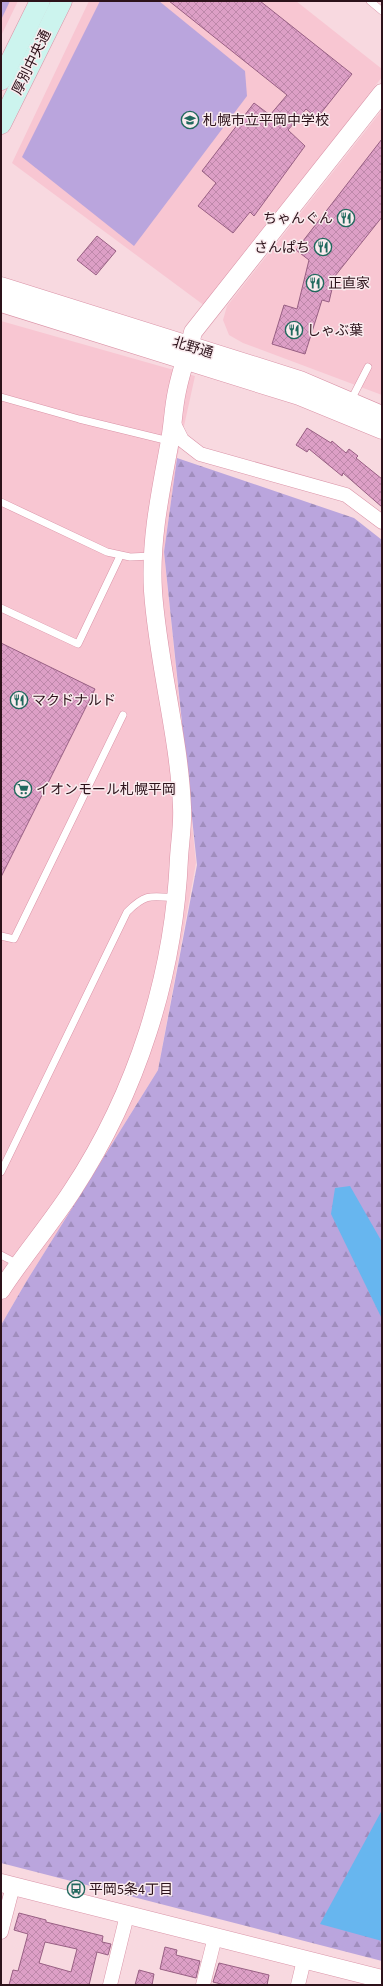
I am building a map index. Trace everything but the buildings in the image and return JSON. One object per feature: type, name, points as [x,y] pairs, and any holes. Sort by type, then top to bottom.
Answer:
[{"type":"main road","name":"厚別中央通","points":[[1,80],[40,1]]},
{"type":"main road","name":"厚別中央通","points":[[1,124],[62,1]]},
{"type":"street","points":[[1,1290],[18,1264],[72,1191],[109,1126],[132,1077],[145,1041],[163,978],[172,935],[177,898],[182,807],[153,593],[152,556],[157,507],[170,442],[177,390],[193,332],[382,93]]},
{"type":"street","name":"北野通","points":[[1,286],[187,353],[382,430]]},
{"type":"street","name":"北野通","points":[[1,303],[187,353],[300,380],[382,415]]},
{"type":"street","points":[[173,422],[182,440],[200,454],[346,495],[382,522]]},
{"type":"street","points":[[1,1932],[7,1885],[382,1979]]},
{"type":"street","points":[[110,1985],[127,1915]]},
{"type":"street","points":[[203,1985],[215,1937]]},
{"type":"street","points":[[298,1985],[304,1960]]},
{"type":"lane","points":[[370,1],[382,11]]},
{"type":"lane","points":[[350,402],[368,367]]},
{"type":"lane","points":[[1,396],[78,419],[170,442]]},
{"type":"lane","points":[[1,502],[107,552],[120,556],[152,556]]},
{"type":"lane","points":[[1,608],[78,644],[120,556]]},
{"type":"lane","points":[[1,936],[14,939],[123,715]]},
{"type":"lane","points":[[1,1172],[128,912],[140,899],[154,896],[177,898]]},
{"type":"lane","points":[[1,1255],[18,1264]]},
{"type":"shaded area","points":[[1,1],[18,1],[1,36]]},
{"type":"shaded area","name":"札幌市立平岡中学校","points":[[89,1],[296,1],[382,69],[382,77],[205,306],[12,163]]},
{"type":"shaded area","points":[[382,110],[382,395],[243,343],[229,335],[223,320],[227,306]]},
{"type":"shaded area","points":[[1,321],[195,376],[177,458],[164,552],[196,863],[158,1070],[26,1282],[1,1325]]},
{"type":"green space","points":[[1,1],[10,1],[1,20]]},
{"type":"green space","points":[[100,1],[159,1],[245,71],[247,96],[134,246],[22,157]]},
{"type":"green space","points":[[177,458],[354,518],[382,540],[382,1961],[1,1863],[1,1325],[26,1282],[158,1070],[197,865],[164,552]]},
{"type":"water","points":[[350,1186],[382,1242],[382,1319],[331,1214],[335,1188]]},
{"type":"water","points":[[382,1810],[382,1941],[320,1924]]},
{"type":"place","name":"札幌市立平岡中学校","points":[[190,120]]},
{"type":"place","name":"ちゃんぐん","points":[[346,218]]},
{"type":"place","name":"さんぱち","points":[[323,247]]},
{"type":"place","name":"正直家","points":[[315,283]]},
{"type":"place","name":"しゃぶ葉","points":[[294,330]]},
{"type":"place","name":"マクドナルド","points":[[19,700]]},
{"type":"place","name":"イオンモール札幌平岡","points":[[23,789]]},
{"type":"place","name":"平岡5条4丁目","points":[[76,1889]]}]
